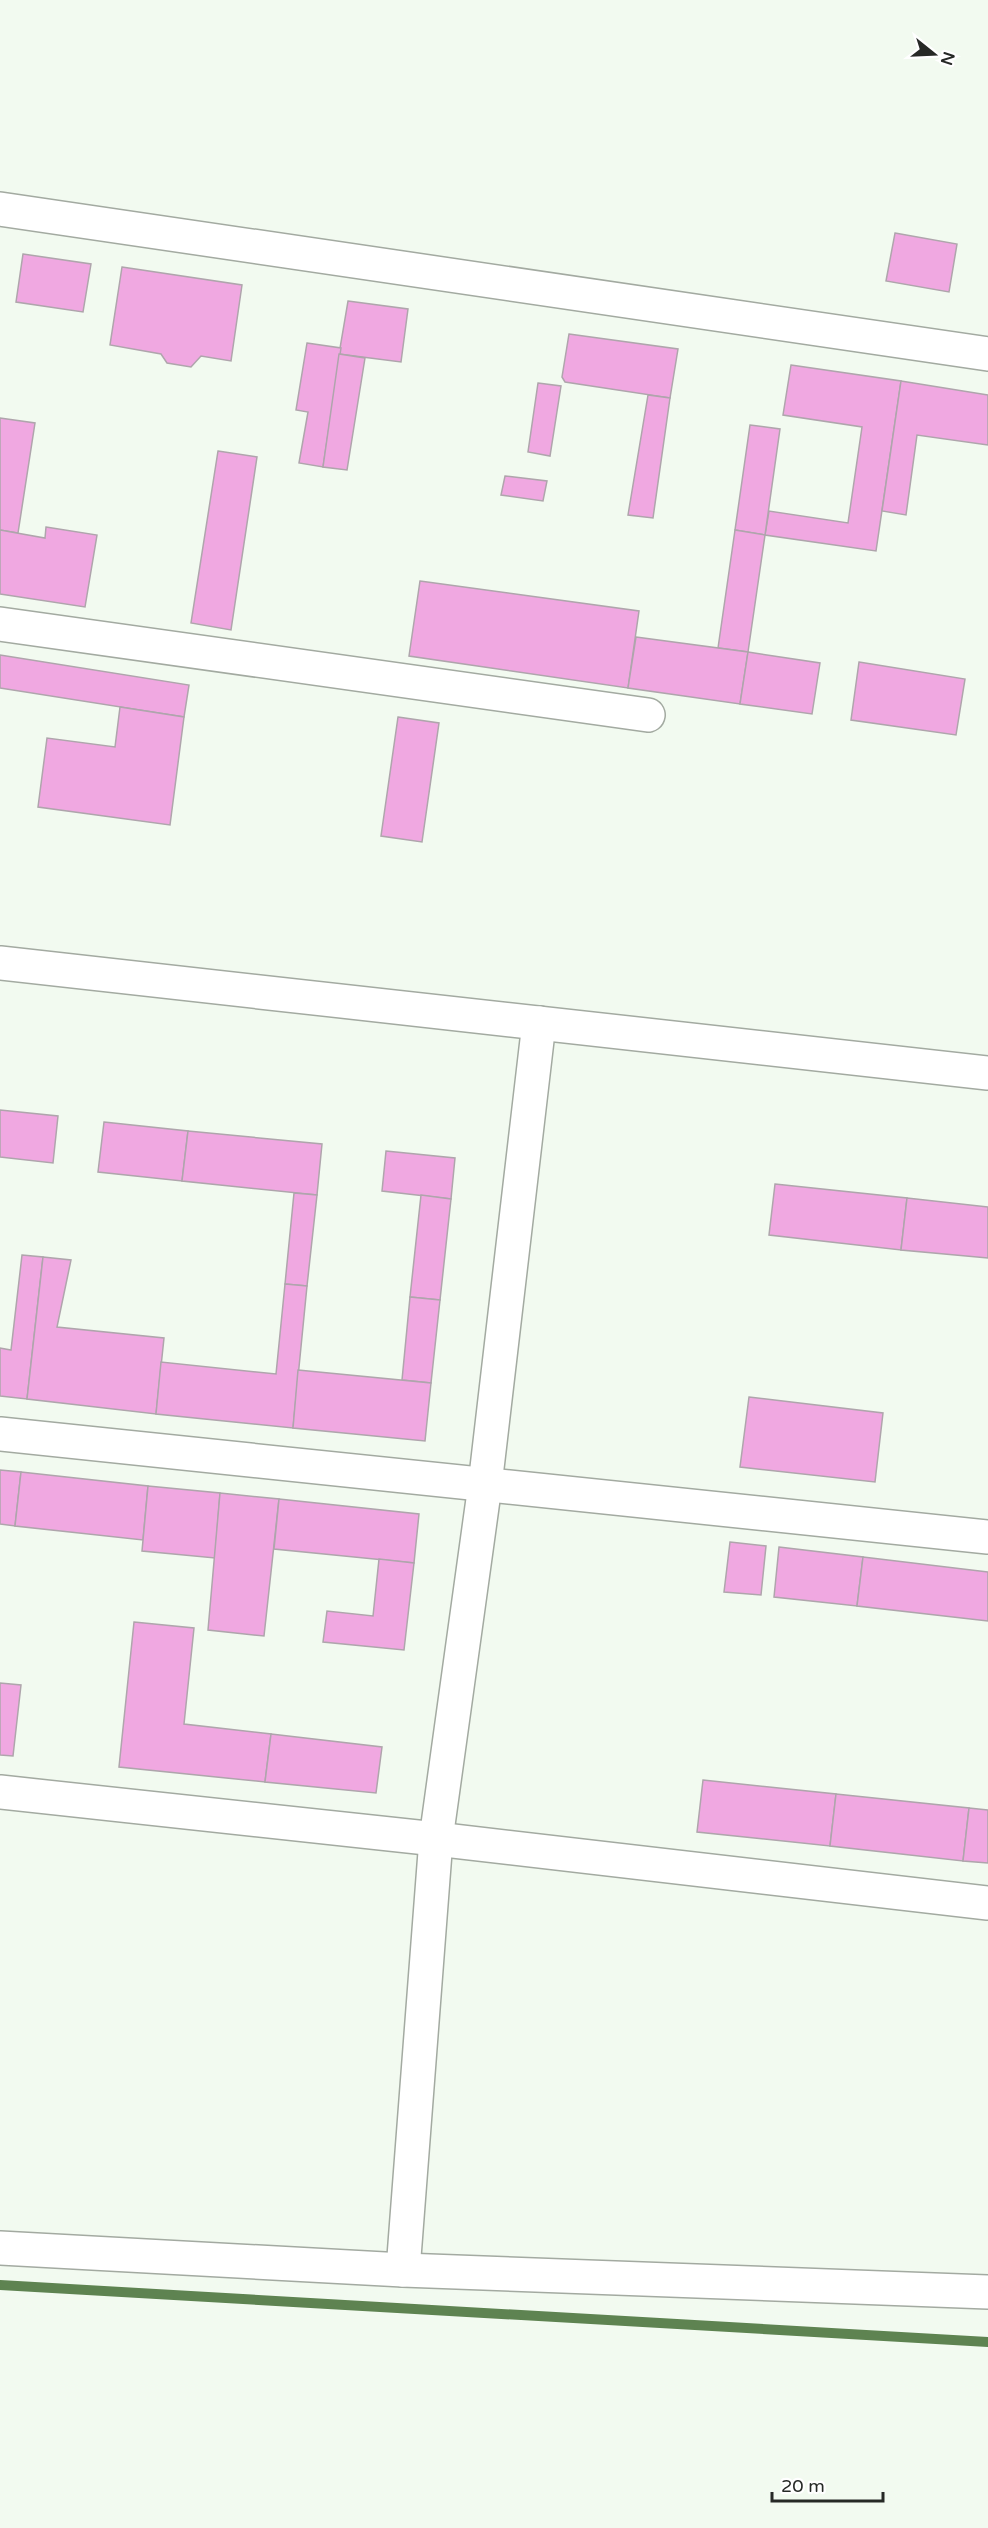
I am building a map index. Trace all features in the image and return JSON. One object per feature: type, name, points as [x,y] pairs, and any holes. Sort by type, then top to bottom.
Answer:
[{"type":"street","points":[[0,209],[988,354]]},
{"type":"street","points":[[0,624],[648,715]]},
{"type":"street","points":[[0,963],[988,1073]]},
{"type":"street","points":[[403,2270],[436,1839],[485,1485],[539,1023]]},
{"type":"street","points":[[0,1434],[988,1537]]},
{"type":"street","points":[[0,1792],[436,1839],[988,1903]]},
{"type":"street","points":[[0,2248],[403,2270],[988,2292]]},
{"type":"building","points":[[895,233],[957,244],[949,292],[886,281]]},
{"type":"building","points":[[23,254],[91,264],[83,312],[16,302]]},
{"type":"building","points":[[122,267],[242,285],[231,361],[201,356],[191,367],[167,363],[161,354],[110,345]]},
{"type":"building","points":[[348,301],[408,309],[401,362],[339,354]]},
{"type":"building","points":[[569,334],[678,349],[670,398],[565,382],[562,377]]},
{"type":"building","points":[[307,343],[341,348],[323,467],[299,463],[308,412],[296,410]]},
{"type":"building","points":[[339,354],[365,358],[347,470],[323,467]]},
{"type":"building","points":[[791,365],[901,381],[876,551],[765,535],[769,511],[848,523],[862,427],[783,415]]},
{"type":"building","points":[[901,381],[988,395],[988,445],[917,435],[906,515],[882,511]]},
{"type":"building","points":[[538,383],[561,386],[550,456],[528,452]]},
{"type":"building","points":[[648,395],[670,398],[653,518],[628,515]]},
{"type":"building","points":[[0,418],[35,423],[18,533],[0,530]]},
{"type":"building","points":[[750,425],[780,429],[765,535],[735,530]]},
{"type":"building","points":[[218,451],[257,457],[231,630],[191,623]]},
{"type":"building","points":[[505,476],[547,481],[543,501],[501,495]]},
{"type":"building","points":[[46,527],[97,535],[85,607],[0,594],[0,530],[45,538]]},
{"type":"building","points":[[735,530],[765,535],[748,652],[718,648]]},
{"type":"building","points":[[420,581],[639,611],[628,688],[409,656]]},
{"type":"building","points":[[636,637],[748,652],[740,704],[628,688]]},
{"type":"building","points":[[748,652],[820,663],[812,714],[740,704]]},
{"type":"building","points":[[0,655],[189,685],[184,717],[0,688]]},
{"type":"building","points":[[859,662],[965,679],[956,735],[851,720]]},
{"type":"building","points":[[120,707],[184,717],[170,825],[38,807],[47,738],[115,747]]},
{"type":"building","points":[[398,717],[439,723],[422,842],[381,836]]},
{"type":"building","points":[[0,1110],[58,1116],[53,1163],[0,1157]]},
{"type":"building","points":[[104,1122],[188,1131],[182,1181],[98,1172]]},
{"type":"building","points":[[188,1131],[322,1144],[317,1195],[182,1181]]},
{"type":"building","points":[[386,1151],[455,1158],[451,1199],[382,1191]]},
{"type":"building","points":[[775,1184],[907,1198],[901,1250],[769,1235]]},
{"type":"building","points":[[294,1193],[317,1195],[307,1286],[285,1284]]},
{"type":"building","points":[[421,1195],[451,1199],[440,1300],[410,1297]]},
{"type":"building","points":[[907,1198],[988,1207],[988,1258],[901,1250]]},
{"type":"building","points":[[22,1255],[43,1257],[27,1399],[0,1396],[0,1348],[11,1350]]},
{"type":"building","points":[[43,1257],[71,1260],[57,1327],[164,1338],[156,1414],[27,1399]]},
{"type":"building","points":[[285,1284],[307,1286],[293,1428],[156,1414],[161,1362],[276,1374]]},
{"type":"building","points":[[410,1297],[440,1300],[431,1383],[402,1380]]},
{"type":"building","points":[[298,1370],[431,1383],[425,1441],[293,1428]]},
{"type":"building","points":[[749,1397],[883,1413],[875,1482],[740,1467]]},
{"type":"building","points":[[0,1470],[21,1472],[15,1526],[0,1524]]},
{"type":"building","points":[[21,1472],[148,1486],[143,1540],[15,1526]]},
{"type":"building","points":[[148,1486],[220,1493],[215,1558],[142,1551]]},
{"type":"building","points":[[220,1493],[279,1499],[264,1636],[208,1630]]},
{"type":"building","points":[[279,1499],[419,1514],[414,1563],[274,1549]]},
{"type":"building","points":[[730,1542],[766,1546],[761,1595],[724,1592]]},
{"type":"building","points":[[779,1547],[863,1557],[857,1606],[774,1597]]},
{"type":"building","points":[[863,1557],[988,1572],[988,1621],[857,1606]]},
{"type":"building","points":[[379,1559],[414,1563],[404,1650],[323,1642],[327,1611],[373,1616]]},
{"type":"building","points":[[134,1622],[194,1628],[184,1724],[271,1734],[265,1782],[119,1767]]},
{"type":"building","points":[[0,1683],[21,1685],[13,1756],[0,1755]]},
{"type":"building","points":[[271,1734],[382,1747],[376,1793],[265,1782]]},
{"type":"building","points":[[703,1780],[836,1794],[830,1846],[697,1832]]},
{"type":"building","points":[[836,1794],[969,1808],[963,1861],[830,1846]]},
{"type":"building","points":[[969,1808],[988,1810],[988,1863],[963,1861]]},
{"type":"waterway","points":[[0,2285],[988,2342]]}]
